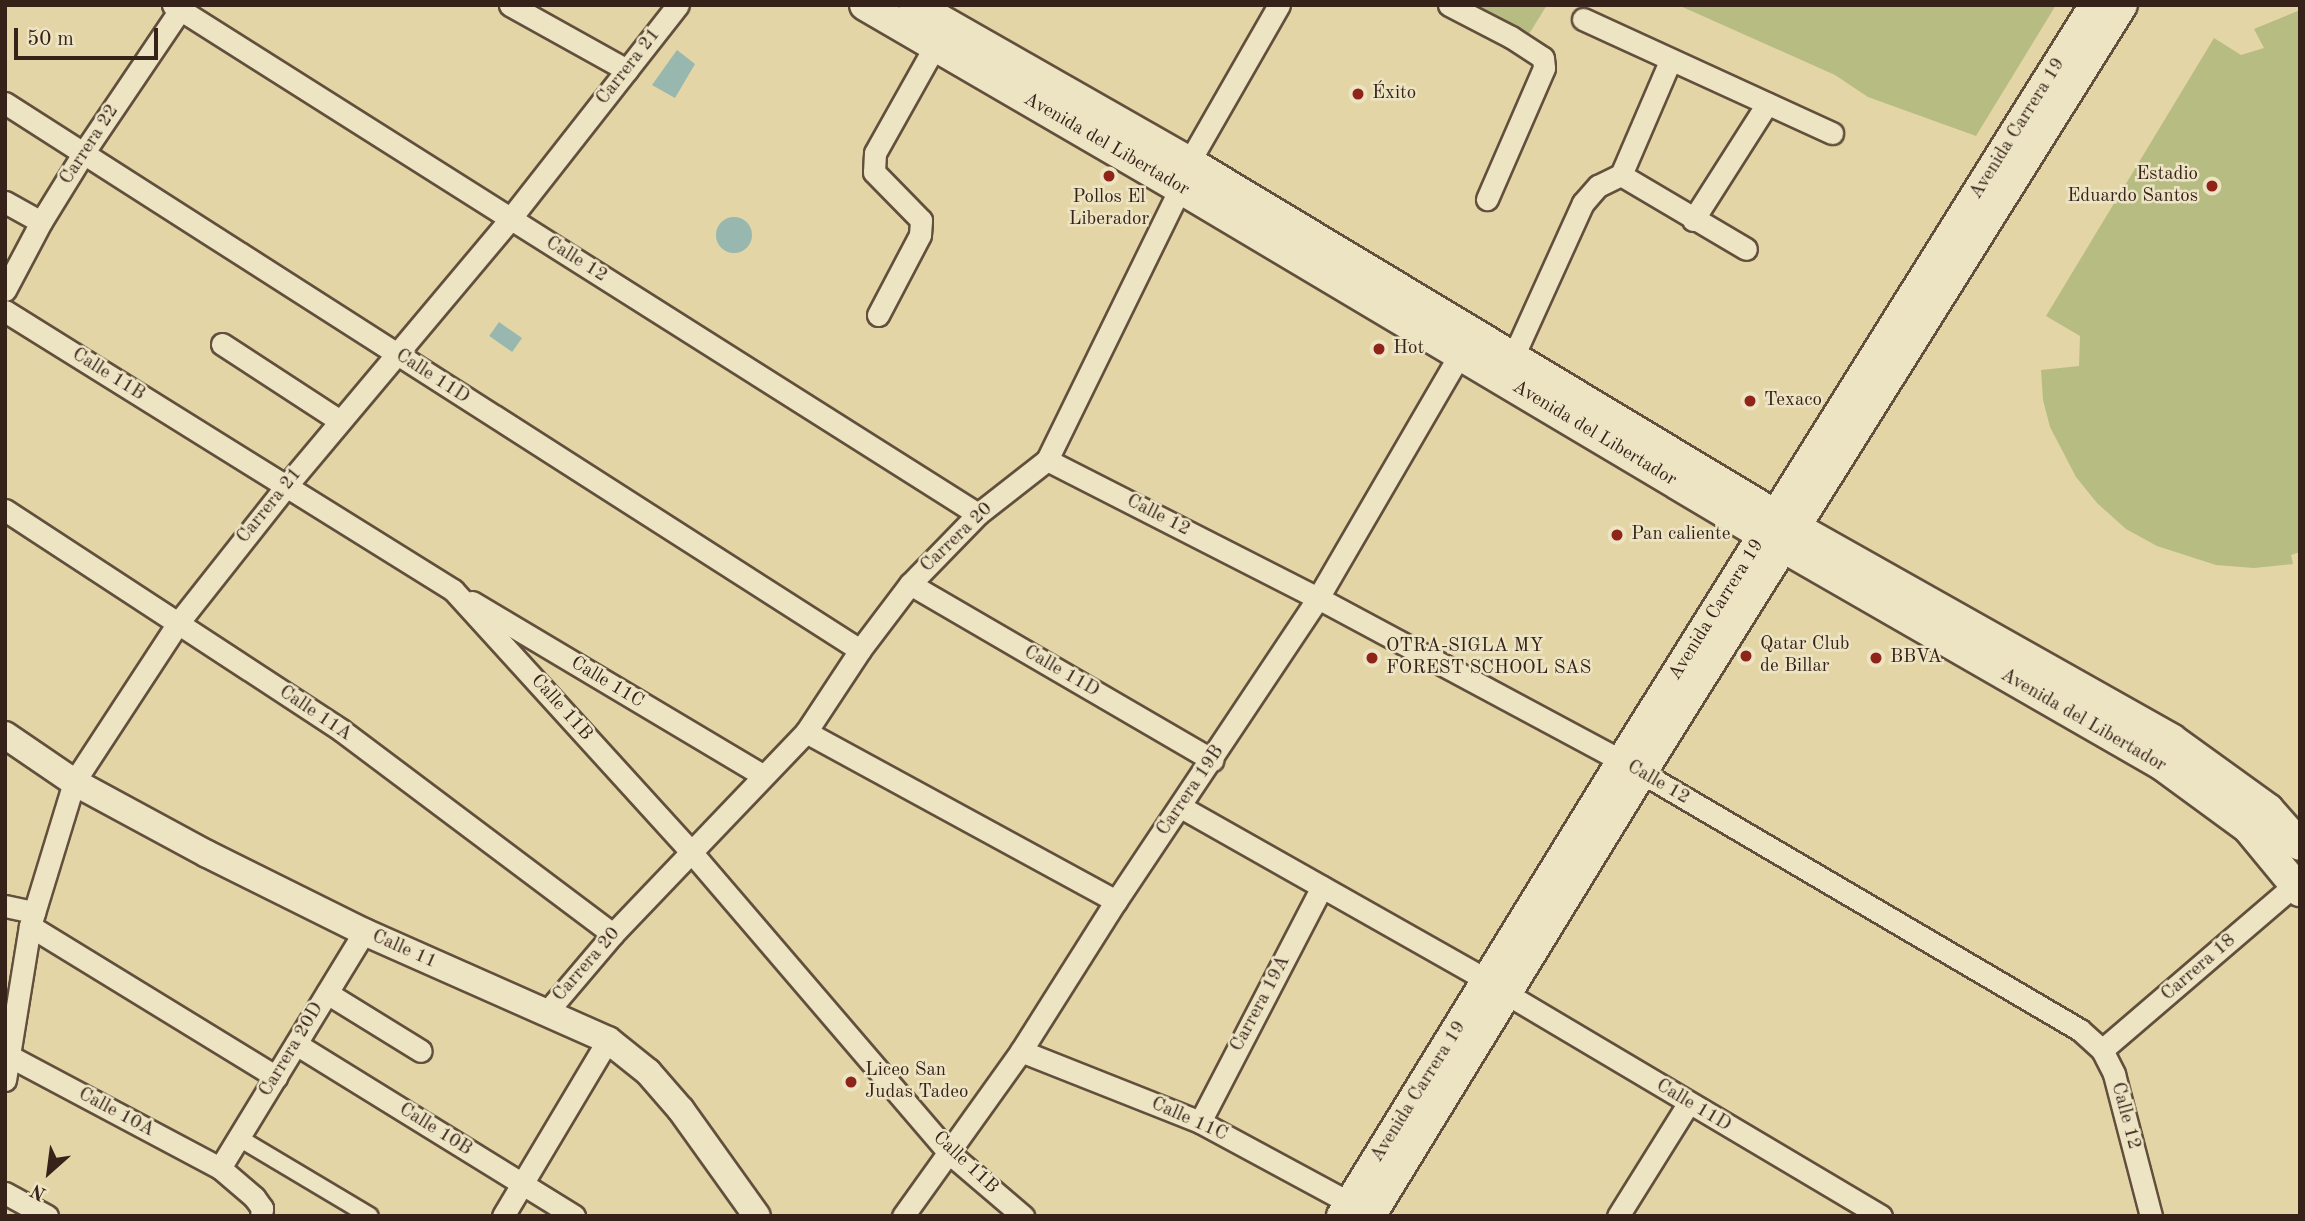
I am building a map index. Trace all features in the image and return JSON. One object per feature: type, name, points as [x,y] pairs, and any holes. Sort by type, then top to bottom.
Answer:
[{"type":"main road","name":"Avenida del Libertador","points":[[865,5],[935,46],[1185,175],[1513,357],[1779,531],[2162,765],[2248,828],[2299,884]]},
{"type":"main road","name":"Avenida del Libertador","points":[[914,5],[1185,175],[1460,354],[1779,531],[2171,738],[2268,809],[2300,845]]},
{"type":"main road","name":"Avenida Carrera 19","points":[[1779,531],[2095,5]]},
{"type":"main road","name":"Avenida Carrera 19","points":[[1360,1213],[1631,767],[1779,531],[2122,5]]},
{"type":"street","points":[[510,5],[627,71]]},
{"type":"street","name":"Carrera 21","points":[[7,1073],[32,919],[74,782],[178,623],[287,485],[510,219],[678,5]]},
{"type":"street","name":"Carrera 20","points":[[546,1013],[613,934],[692,853],[762,775],[806,732],[860,650],[910,584],[978,514],[1047,460],[1185,175],[1279,5]]},
{"type":"street","points":[[1449,5],[1536,52],[1543,58],[1545,68],[1487,199]]},
{"type":"street","name":"Carrera 22","points":[[5,290],[41,222],[84,152],[179,7]]},
{"type":"street","name":"Calle 12","points":[[179,7],[978,514]]},
{"type":"street","points":[[1583,19],[1832,133]]},
{"type":"street","points":[[878,315],[920,235],[921,220],[874,172],[874,153],[935,46]]},
{"type":"street","points":[[1513,357],[1583,203],[1598,186],[1621,175],[1670,61]]},
{"type":"street","name":"Calle 11D","points":[[5,103],[860,650]]},
{"type":"street","points":[[1693,220],[1767,104]]},
{"type":"street","points":[[1621,175],[1746,249]]},
{"type":"street","points":[[5,202],[41,222]]},
{"type":"street","name":"Calle 11B","points":[[5,312],[453,590],[692,853],[948,1152],[1023,1216]]},
{"type":"street","points":[[222,344],[340,421]]},
{"type":"street","name":"Carrera 19B","points":[[903,1216],[1021,1051],[1116,901],[1212,761],[1318,598],[1460,354]]},
{"type":"street","name":"Calle 12","points":[[1047,460],[1318,598],[1631,767],[2080,1030],[2102,1050],[2114,1074],[2151,1216]]},
{"type":"street","name":"Calle 11A","points":[[5,510],[341,730],[613,934]]},
{"type":"street","name":"Calle 11D","points":[[910,584],[1212,761]]},
{"type":"street","name":"Calle 11C","points":[[453,590],[762,775]]},
{"type":"street","points":[[806,732],[1116,901]]},
{"type":"street","name":"Calle 11","points":[[5,735],[74,782],[206,854],[364,932],[608,1040],[648,1072],[681,1110],[757,1216]]},
{"type":"street","name":"Calle 11D","points":[[1181,807],[1498,988],[1688,1104],[1881,1216]]},
{"type":"street","name":"Carrera 18","points":[[2102,1050],[2299,884]]},
{"type":"street","name":"Carrera 19A","points":[[1200,1122],[1322,887]]},
{"type":"street","points":[[5,906],[32,919],[276,1077]]},
{"type":"street","name":"Carrera 20D","points":[[220,1168],[364,932]]},
{"type":"street","points":[[327,993],[421,1051]]},
{"type":"street","points":[[503,1216],[608,1040]]},
{"type":"street","name":"Calle 10B","points":[[296,1044],[574,1216]]},
{"type":"street","name":"Calle 11C","points":[[1021,1051],[1200,1122],[1360,1213]]},
{"type":"street","name":"Calle 10A","points":[[7,1073],[220,1168],[254,1197],[262,1209],[261,1216]]},
{"type":"street","points":[[1618,1216],[1688,1104]]},
{"type":"street","points":[[239,1138],[370,1216]]},
{"type":"street","points":[[5,1193],[47,1216]]},
{"type":"green space","points":[[1472,5],[1547,5],[1529,34]]},
{"type":"green space","points":[[1678,5],[2056,5],[1976,136],[1868,97],[1835,75]]},
{"type":"green space","name":"Estadio Eduardo Santos","points":[[2300,10],[2300,552],[2291,555],[2293,564],[2254,568],[2216,565],[2157,546],[2126,529],[2097,503],[2076,477],[2050,427],[2043,400],[2041,370],[2079,366],[2080,336],[2046,316],[2214,38],[2241,55],[2264,48],[2254,29]]},
{"type":"water","points":[[677,50],[695,64],[675,98],[652,85]]},
{"type":"water","points":[[734,217],[746,223],[752,235],[746,247],[734,253],[722,247],[716,235],[722,223]]},
{"type":"water","points":[[499,322],[522,338],[512,352],[489,336]]},
{"type":"place","name":"Éxito","points":[[1358,94]]},
{"type":"place","name":"Pollos El Liberador","points":[[1109,176]]},
{"type":"place","name":"Estadio Eduardo Santos","points":[[2212,186]]},
{"type":"place","name":"Hot","points":[[1379,349]]},
{"type":"place","name":"Texaco","points":[[1750,401]]},
{"type":"place","name":"Pan caliente","points":[[1617,535]]},
{"type":"place","name":"Qatar Club de Billar","points":[[1746,656]]},
{"type":"place","name":"OTRA-SIGLA MY FOREST SCHOOL SAS","points":[[1372,658]]},
{"type":"place","name":"BBVA","points":[[1876,658]]},
{"type":"place","name":"Liceo San Judas Tadeo","points":[[851,1082]]}]
